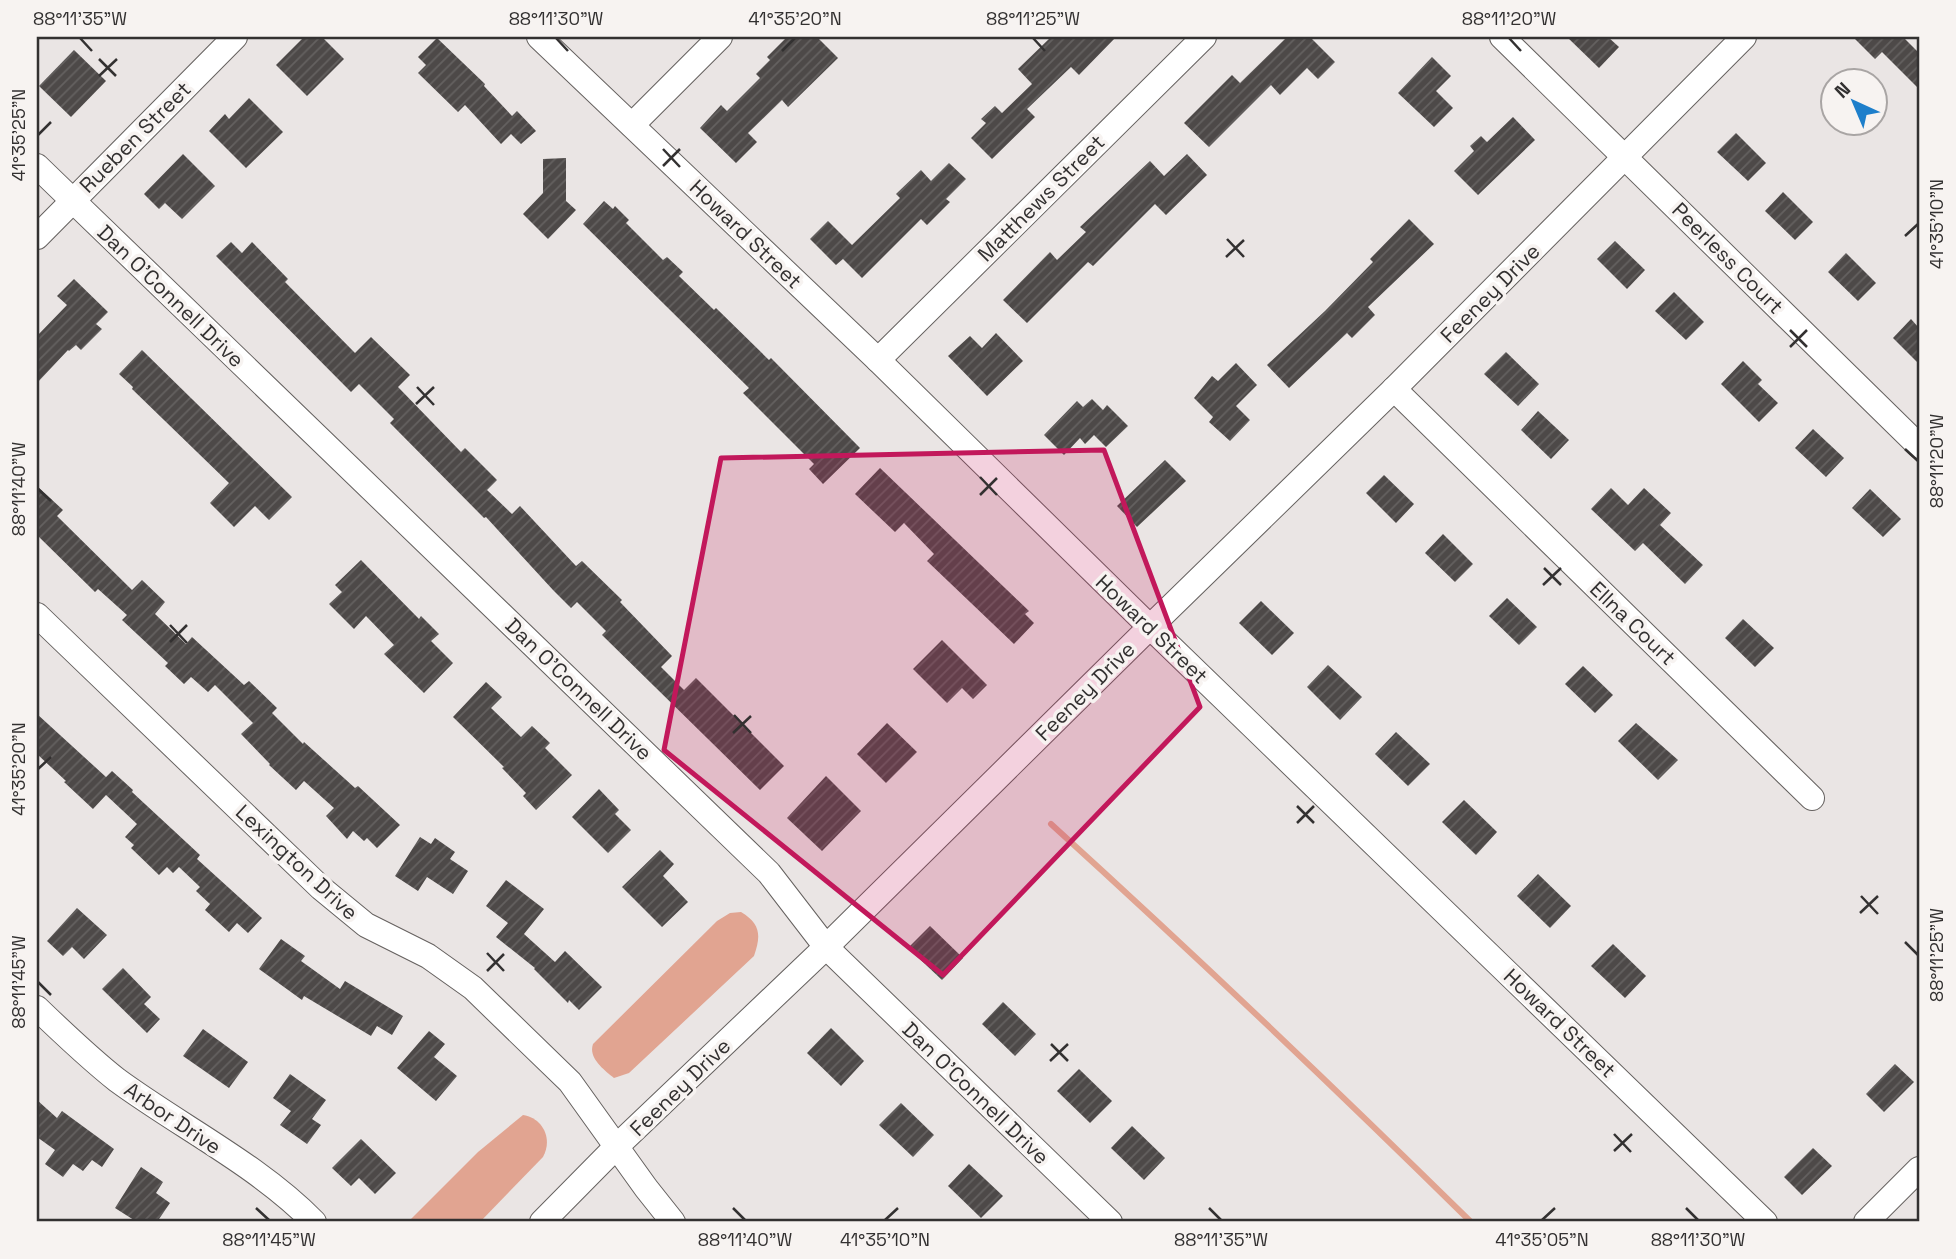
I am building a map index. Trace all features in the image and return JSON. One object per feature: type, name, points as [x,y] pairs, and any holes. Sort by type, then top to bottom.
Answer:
[{"type":"street","name":"Rueben Street","points":[[37,237],[235,37]]},
{"type":"street","name":"Howard Street","points":[[538,37],[878,360],[1765,1222]]},
{"type":"street","points":[[632,125],[720,37]]},
{"type":"street","name":"Matthews Street","points":[[878,360],[1204,37]]},
{"type":"street","name":"Peerless Court","points":[[1502,37],[1919,446]]},
{"type":"street","name":"Feeney Drive","points":[[542,1222],[1394,389],[1744,37]]},
{"type":"street","name":"Dan O'Connell Drive","points":[[37,166],[769,873],[826,947],[1110,1222]]},
{"type":"street","name":"Ellna Court","points":[[1394,389],[1812,798]]},
{"type":"street","name":"Lexington Drive","points":[[37,615],[321,888],[366,925],[428,956],[473,988],[570,1082],[673,1222]]},
{"type":"street","name":"Arbor Drive","points":[[37,1008],[117,1080],[263,1179],[314,1222]]},
{"type":"street","points":[[1866,1222],[1919,1169]]},
{"type":"highlighted area","points":[[1104,450],[1200,707],[943,975],[664,750],[721,458]]},
{"type":"shaded area","points":[[741,912],[752,921],[758,931],[754,956],[629,1073],[614,1078],[595,1059],[593,1044],[717,921],[730,913]]},
{"type":"shaded area","points":[[523,1115],[541,1125],[546,1137],[546,1150],[543,1157],[480,1222],[408,1222],[478,1152]]},
{"type":"building","points":[[304,37],[322,37],[344,59],[307,96],[276,65]]},
{"type":"building","points":[[787,37],[817,37],[838,58],[788,107],[782,100],[748,133],[757,142],[736,163],[700,128],[721,105],[727,111],[760,78],[756,74],[770,60],[767,57]]},
{"type":"building","points":[[1051,37],[1116,37],[1079,75],[1071,67],[1027,109],[1035,117],[992,159],[971,138],[986,123],[981,119],[995,106],[1002,113],[1032,84],[1018,69]]},
{"type":"building","points":[[1287,37],[1310,37],[1335,62],[1318,79],[1307,68],[1280,95],[1271,85],[1209,147],[1184,123],[1232,75],[1240,83]]},
{"type":"building","points":[[1567,37],[1608,37],[1619,47],[1599,68]]},
{"type":"building","points":[[1853,37],[1903,37],[1919,53],[1919,89],[1882,52],[1875,59]]},
{"type":"building","points":[[437,38],[485,84],[512,116],[517,111],[536,131],[521,144],[511,134],[501,144],[465,105],[458,112],[418,73],[426,65],[418,57]]},
{"type":"building","points":[[74,50],[106,81],[71,117],[39,86]]},
{"type":"building","points":[[1432,57],[1451,76],[1436,91],[1453,108],[1434,127],[1398,93]]},
{"type":"building","points":[[249,98],[283,132],[246,168],[209,131],[225,114],[229,119]]},
{"type":"building","points":[[1513,117],[1535,140],[1478,195],[1454,171],[1474,151],[1470,146],[1481,136],[1487,142]]},
{"type":"building","points":[[1736,133],[1766,163],[1748,181],[1717,152]]},
{"type":"building","points":[[183,154],[215,186],[182,219],[165,203],[159,209],[144,194]]},
{"type":"building","points":[[1187,154],[1207,175],[1166,215],[1155,204],[1093,266],[1088,262],[1027,323],[1003,300],[1050,252],[1057,260],[1086,232],[1080,227],[1150,161],[1164,176]]},
{"type":"building","points":[[566,158],[566,201],[576,210],[548,239],[523,214],[543,193],[543,159]]},
{"type":"building","points":[[949,163],[966,179],[946,199],[950,202],[927,225],[921,219],[862,278],[843,259],[836,265],[810,239],[828,221],[852,245],[900,198],[896,194],[921,170],[931,181]]},
{"type":"building","points":[[1783,192],[1813,222],[1795,240],[1765,211]]},
{"type":"building","points":[[604,201],[613,209],[615,206],[629,220],[626,223],[663,260],[667,257],[683,272],[679,276],[769,360],[771,358],[860,448],[823,484],[809,469],[814,464],[743,393],[749,388],[583,224]]},
{"type":"building","points":[[1409,219],[1434,244],[1368,307],[1375,315],[1352,338],[1347,333],[1289,388],[1267,365],[1373,262],[1370,259]]},
{"type":"building","points":[[1615,241],[1645,270],[1627,289],[1597,259]]},
{"type":"building","points":[[231,242],[242,253],[252,242],[288,279],[285,282],[355,353],[371,337],[410,375],[398,387],[461,452],[465,448],[497,480],[487,490],[512,514],[520,506],[576,566],[582,561],[622,600],[620,602],[672,656],[661,667],[684,690],[696,678],[784,766],[760,790],[602,635],[606,631],[577,602],[571,608],[553,590],[486,517],[484,518],[390,423],[394,419],[359,384],[351,392],[216,256]]},
{"type":"building","points":[[1846,253],[1876,283],[1858,301],[1828,272]]},
{"type":"building","points":[[74,279],[108,312],[96,324],[102,329],[81,350],[76,345],[68,350],[37,383],[37,336],[67,305],[57,296]]},
{"type":"building","points":[[1674,292],[1704,322],[1686,340],[1655,311]]},
{"type":"building","points":[[1911,319],[1919,328],[1919,364],[1893,338]]},
{"type":"building","points":[[996,333],[1023,361],[987,396],[948,356],[970,336],[982,348]]},
{"type":"building","points":[[142,350],[292,497],[269,520],[255,506],[234,527],[210,503],[229,483],[119,374]]},
{"type":"building","points":[[1506,352],[1539,384],[1518,406],[1484,374]]},
{"type":"building","points":[[1743,361],[1762,380],[1758,384],[1778,403],[1759,422],[1721,384]]},
{"type":"building","points":[[1236,363],[1257,385],[1236,406],[1250,420],[1230,441],[1209,422],[1213,417],[1194,398],[1212,376],[1218,381]]},
{"type":"building","points":[[1092,399],[1103,410],[1107,405],[1128,426],[1106,447],[1094,435],[1085,444],[1080,438],[1064,455],[1044,435],[1077,401],[1083,407]]},
{"type":"building","points":[[1538,411],[1569,440],[1551,459],[1521,430]]},
{"type":"building","points":[[1813,429],[1844,458],[1826,477],[1795,448]]},
{"type":"building","points":[[1165,460],[1186,481],[1137,527],[1117,506]]},
{"type":"building","points":[[880,468],[1029,611],[1025,614],[1034,623],[1014,644],[927,561],[934,554],[904,523],[895,532],[855,494]]},
{"type":"building","points":[[1384,475],[1414,504],[1396,523],[1366,493]]},
{"type":"building","points":[[37,486],[63,510],[57,516],[132,590],[142,580],[165,602],[155,614],[186,644],[192,637],[244,685],[249,681],[277,708],[272,713],[303,744],[304,742],[355,788],[358,786],[400,825],[377,848],[367,838],[364,841],[353,831],[347,839],[326,816],[334,808],[304,781],[296,790],[241,734],[253,723],[215,685],[208,692],[191,677],[184,684],[165,666],[168,663],[122,620],[127,615],[98,589],[95,592],[37,535]]},
{"type":"building","points":[[1611,488],[1628,505],[1644,488],[1671,513],[1660,525],[1703,565],[1685,584],[1643,543],[1635,551],[1591,509]]},
{"type":"building","points":[[1870,489],[1901,519],[1883,537],[1852,508]]},
{"type":"building","points":[[1443,534],[1473,564],[1455,582],[1425,553]]},
{"type":"building","points":[[361,560],[419,619],[421,616],[439,634],[431,641],[453,663],[424,693],[384,654],[394,645],[366,616],[354,629],[329,604],[342,592],[335,585]]},
{"type":"building","points":[[1507,598],[1537,627],[1519,645],[1489,616]]},
{"type":"building","points":[[1261,601],[1294,633],[1272,655],[1239,623]]},
{"type":"building","points":[[1743,619],[1774,648],[1755,667],[1725,638]]},
{"type":"building","points":[[942,640],[987,685],[973,699],[962,688],[947,703],[913,669]]},
{"type":"building","points":[[1328,665],[1362,697],[1340,720],[1307,687]]},
{"type":"building","points":[[1583,666],[1613,695],[1595,713],[1565,684]]},
{"type":"building","points":[[486,682],[502,697],[491,708],[521,737],[532,726],[550,743],[545,748],[572,775],[536,810],[523,796],[526,793],[502,768],[504,767],[453,717]]},
{"type":"building","points":[[37,714],[106,777],[112,771],[133,790],[132,792],[200,855],[197,859],[262,918],[248,933],[237,923],[229,932],[205,910],[210,904],[196,891],[200,887],[179,867],[173,873],[167,867],[159,875],[131,848],[134,845],[125,837],[137,824],[106,795],[93,809],[37,754]]},
{"type":"building","points":[[887,723],[917,752],[886,783],[857,754]]},
{"type":"building","points":[[1636,723],[1678,760],[1658,780],[1618,741]]},
{"type":"building","points":[[1396,732],[1430,764],[1408,786],[1375,754]]},
{"type":"building","points":[[826,776],[861,811],[822,851],[787,818]]},
{"type":"building","points":[[599,789],[619,810],[615,814],[631,830],[608,853],[572,817]]},
{"type":"building","points":[[1464,800],[1497,832],[1476,855],[1442,822]]},
{"type":"building","points":[[420,837],[431,844],[435,838],[455,852],[450,859],[468,871],[453,894],[427,877],[418,891],[395,876]]},
{"type":"building","points":[[660,850],[674,864],[663,876],[688,902],[662,927],[622,887]]},
{"type":"building","points":[[1538,874],[1571,906],[1550,928],[1517,896]]},
{"type":"building","points":[[506,880],[544,909],[524,934],[555,962],[565,951],[602,987],[579,1010],[569,1000],[568,1003],[535,968],[496,937],[508,923],[486,906]]},
{"type":"building","points":[[77,908],[107,935],[84,959],[72,947],[63,956],[47,941]]},
{"type":"building","points":[[930,926],[963,958],[942,980],[908,948]]},
{"type":"building","points":[[281,939],[305,956],[301,961],[340,989],[345,981],[403,1016],[392,1035],[377,1026],[371,1036],[304,996],[302,1000],[259,969]]},
{"type":"building","points":[[1613,944],[1646,976],[1625,998],[1591,966]]},
{"type":"building","points":[[123,968],[151,997],[144,1004],[160,1019],[147,1033],[102,989]]},
{"type":"building","points":[[1003,1002],[1036,1034],[1015,1056],[982,1024]]},
{"type":"building","points":[[831,1028],[864,1061],[841,1086],[807,1053]]},
{"type":"building","points":[[203,1029],[248,1062],[229,1088],[183,1056]]},
{"type":"building","points":[[429,1031],[445,1044],[434,1057],[457,1076],[436,1101],[397,1068]]},
{"type":"building","points":[[1895,1064],[1914,1082],[1884,1112],[1866,1094]]},
{"type":"building","points":[[1079,1069],[1112,1101],[1090,1123],[1057,1091]]},
{"type":"building","points":[[290,1074],[326,1100],[312,1119],[321,1125],[307,1144],[280,1125],[291,1111],[273,1098]]},
{"type":"building","points":[[37,1100],[57,1118],[62,1111],[114,1149],[102,1167],[92,1160],[83,1171],[73,1164],[63,1177],[45,1164],[55,1150],[37,1137]]},
{"type":"building","points":[[901,1103],[934,1135],[913,1157],[879,1125]]},
{"type":"building","points":[[1132,1126],[1165,1158],[1144,1180],[1111,1148]]},
{"type":"building","points":[[361,1139],[396,1173],[375,1194],[359,1178],[351,1186],[332,1168]]},
{"type":"building","points":[[1813,1148],[1832,1166],[1802,1195],[1784,1177]]},
{"type":"building","points":[[969,1164],[1003,1196],[981,1218],[948,1186]]},
{"type":"building","points":[[141,1167],[163,1182],[156,1193],[170,1203],[157,1222],[137,1222],[115,1208]]},
{"type":"waterway","points":[[1051,824],[1263,1021],[1471,1222]]}]
